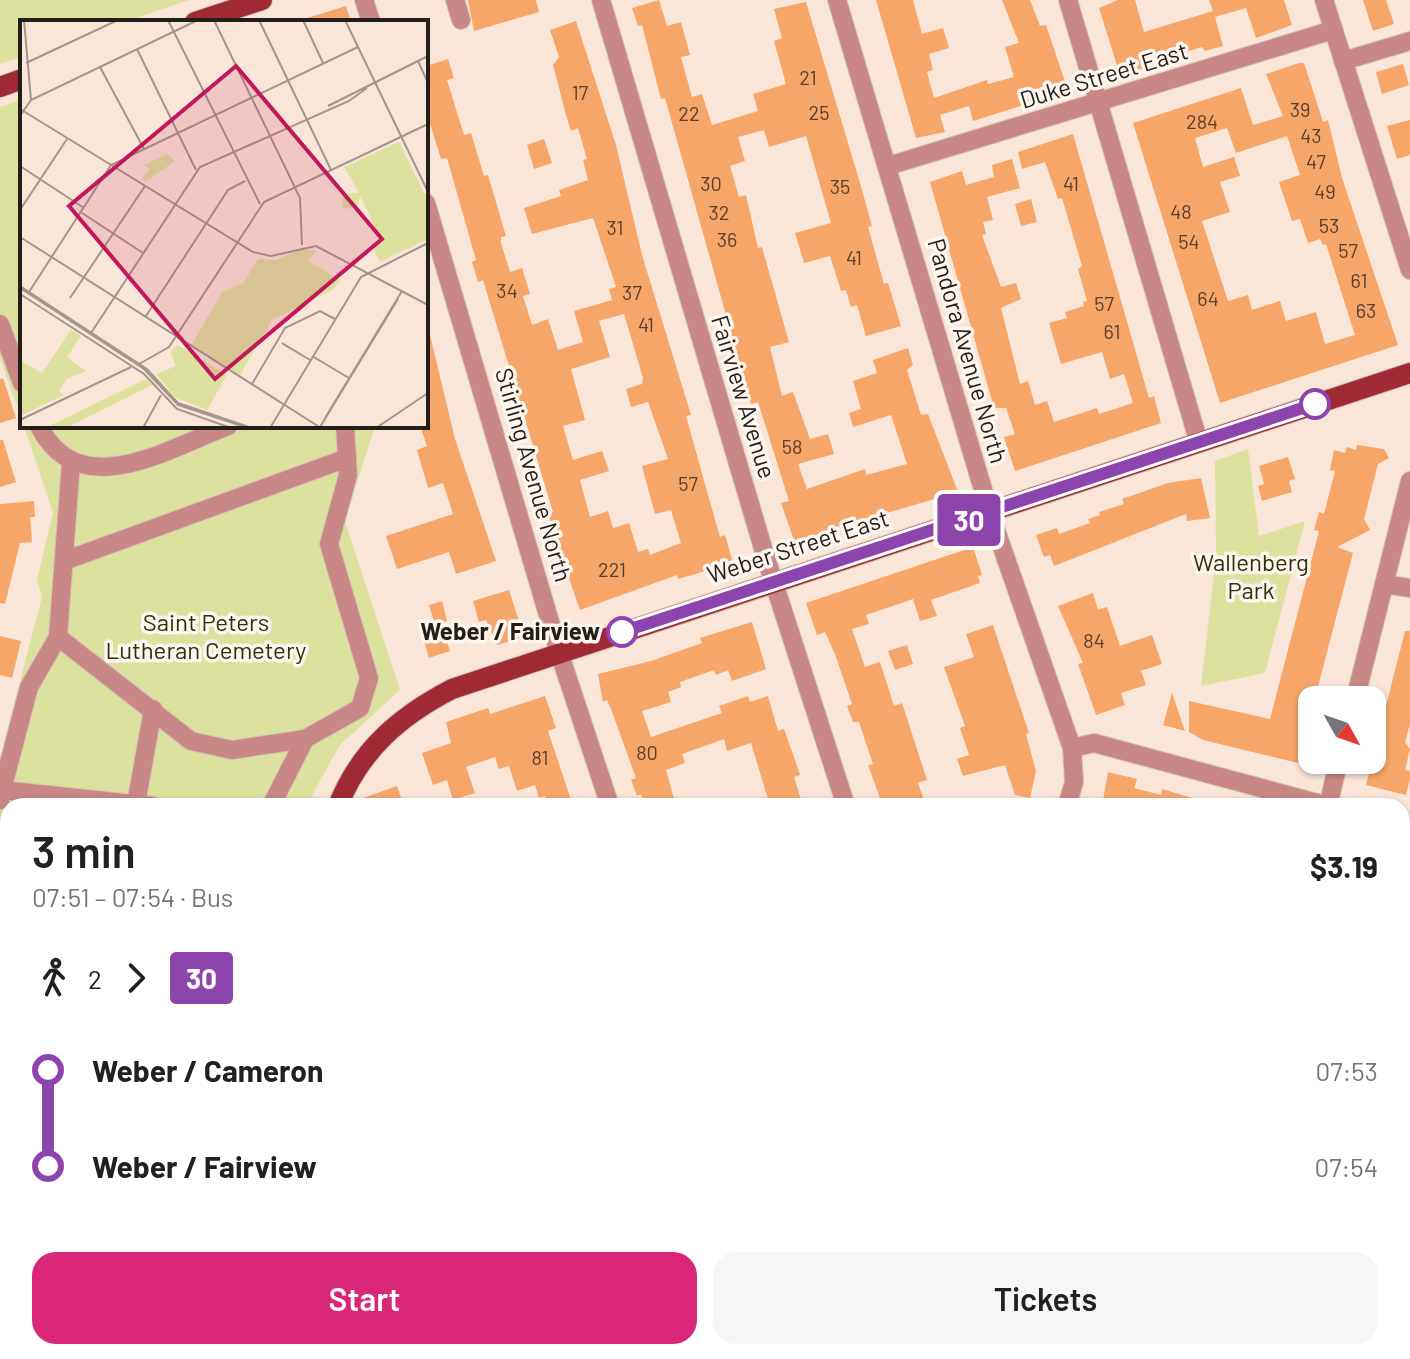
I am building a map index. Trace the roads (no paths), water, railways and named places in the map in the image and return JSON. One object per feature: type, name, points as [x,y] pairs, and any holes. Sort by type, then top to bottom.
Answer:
[{"type":"main road","points":[[208,20],[241,15],[262,0]]},
{"type":"main road","points":[[0,87],[20,80]]},
{"type":"main road","name":"Weber Street East","points":[[342,798],[361,761],[382,735],[426,702],[452,689],[1410,373]]},
{"type":"street","points":[[364,0],[370,20]]},
{"type":"street","points":[[455,0],[461,20]]},
{"type":"street","name":"Fairview Avenue","points":[[601,0],[774,582],[843,798]]},
{"type":"street","name":"Pandora Avenue North","points":[[837,0],[990,513],[1072,748],[1074,782],[1069,798]]},
{"type":"street","points":[[1068,0],[1199,443]]},
{"type":"street","points":[[1324,0],[1410,270]]},
{"type":"street","name":"Duke Street East","points":[[888,166],[1333,30]]},
{"type":"street","points":[[1343,61],[1410,41]]},
{"type":"street","name":"Stirling Avenue North","points":[[428,210],[559,652],[607,798]]},
{"type":"street","points":[[0,324],[15,340],[20,371]]},
{"type":"street","points":[[40,428],[47,442],[71,462],[87,467],[115,468],[223,428]]},
{"type":"street","points":[[58,637],[191,741],[232,750],[305,739],[360,708],[369,678],[329,544],[344,496],[345,428]]},
{"type":"street","points":[[64,561],[347,458]]},
{"type":"street","points":[[44,798],[1,795],[29,687],[58,637],[71,462]]},
{"type":"street","points":[[1358,686],[1410,481]]},
{"type":"street","points":[[1384,584],[1410,588]]},
{"type":"street","points":[[145,798],[153,709]]},
{"type":"street","points":[[275,798],[305,739]]},
{"type":"street","points":[[1072,748],[1094,743],[1298,798]]},
{"type":"street","points":[[1330,798],[1336,774]]},
{"type":"place","name":"Weber / Fairview","points":[[622,632]]},
{"type":"park label","name":"Wallenberg Park","points":[[1251,577]]},
{"type":"park label","name":"Saint Peters Lutheran Cemetery","points":[[206,637]]}]
